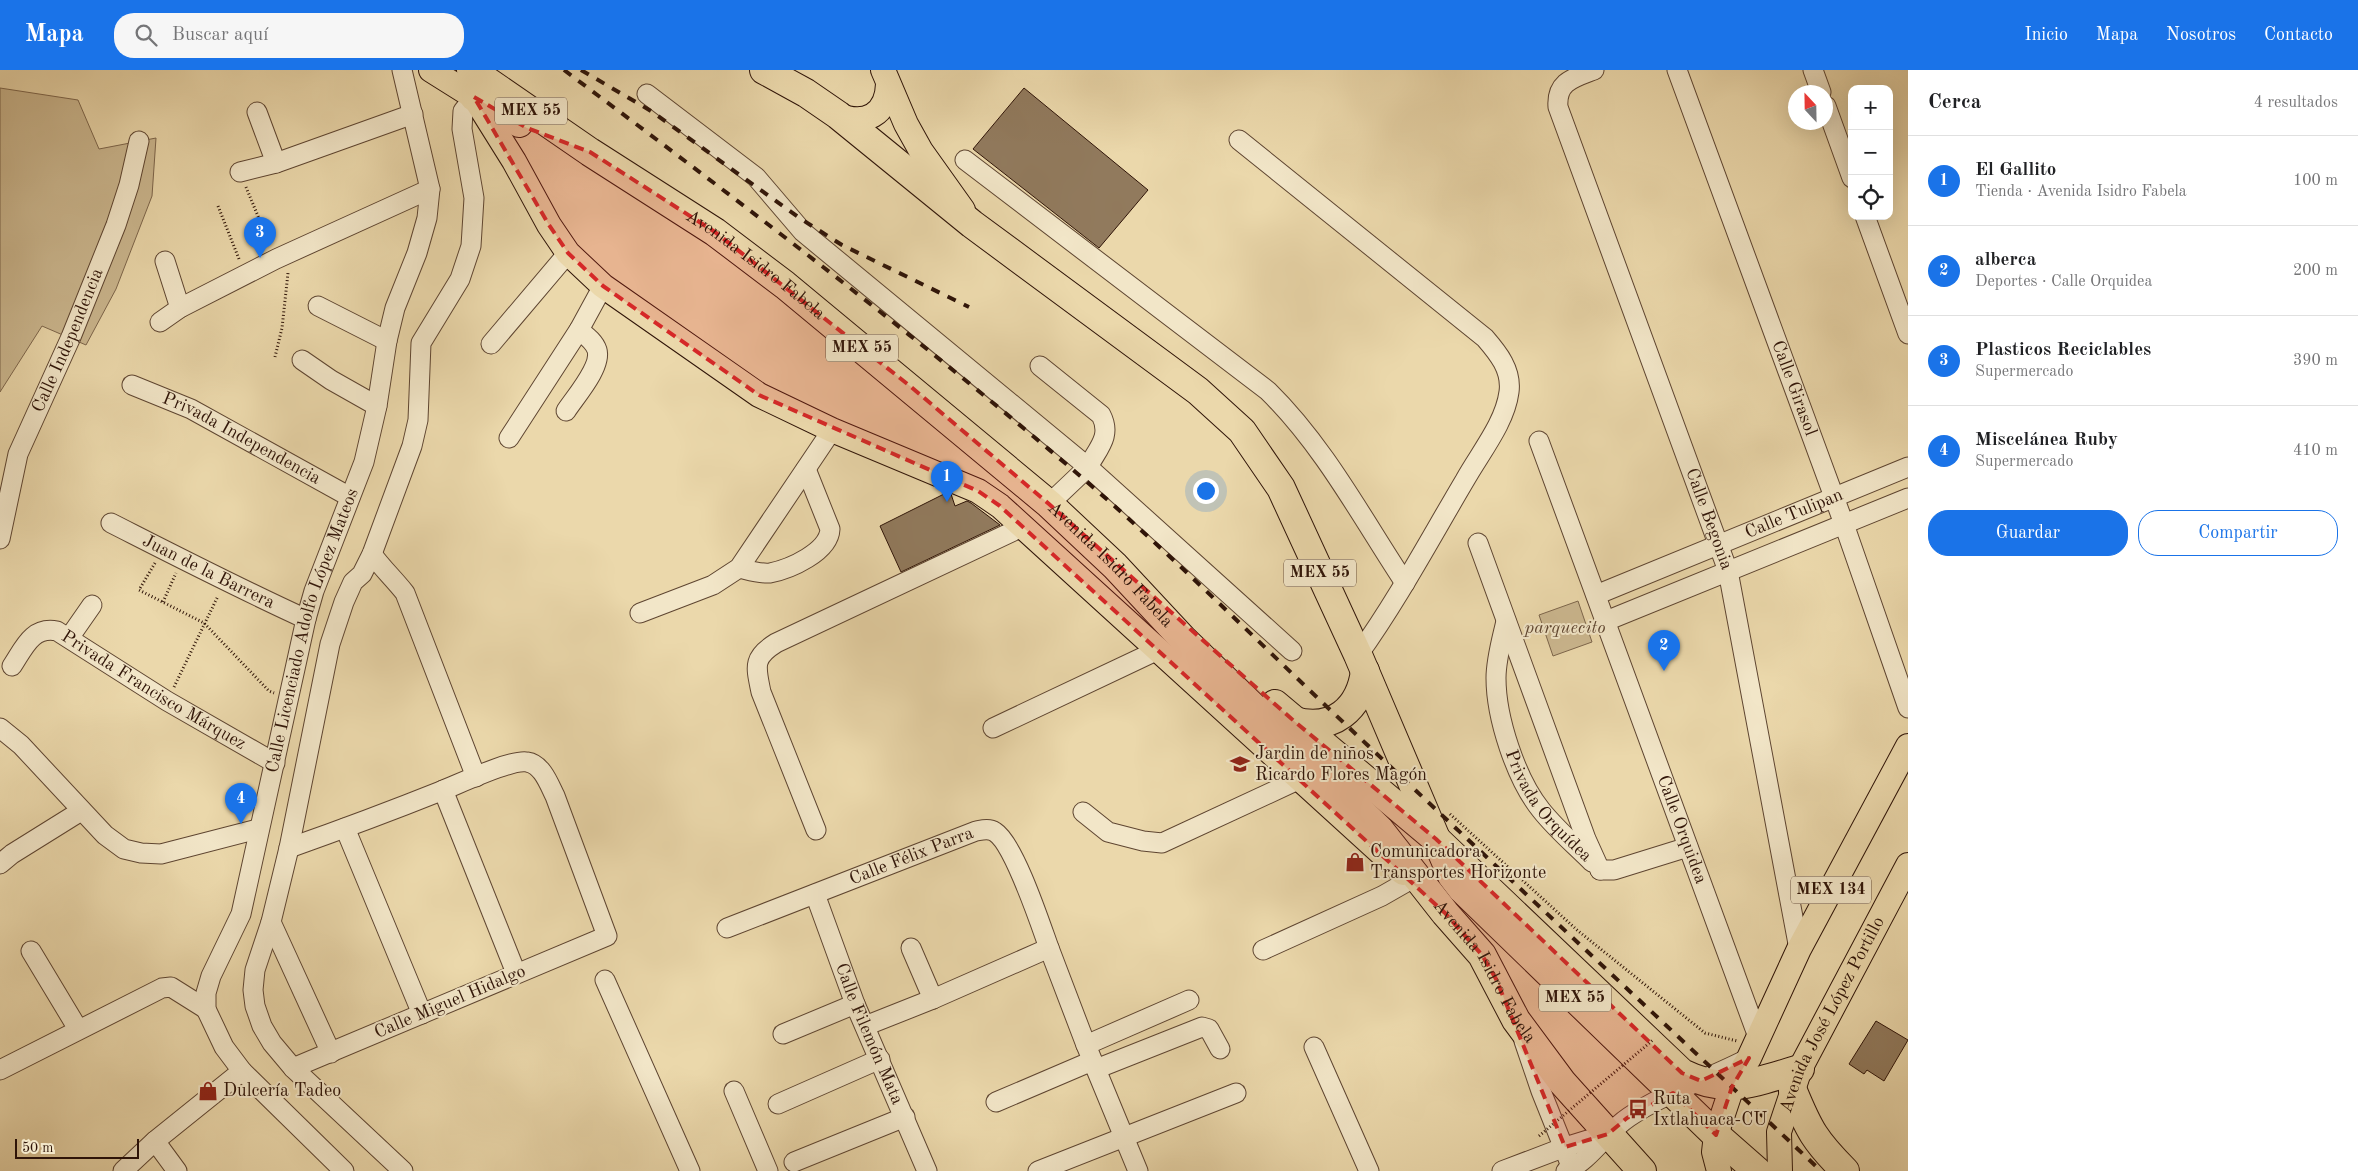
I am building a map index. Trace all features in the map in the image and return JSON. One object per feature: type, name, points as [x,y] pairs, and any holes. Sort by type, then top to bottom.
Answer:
[{"type":"highway","name":"Avenida Isidro Fabela","points":[[471,70],[590,152],[715,232],[784,284],[1049,504],[1115,566],[1190,646],[1379,829],[1445,913],[1482,955],[1516,1020],[1562,1082],[1642,1171]]},
{"type":"highway","name":"Avenida Isidro Fabela","points":[[764,70],[806,93],[838,115],[972,224],[1198,391],[1242,431],[1281,488],[1362,663],[1452,876],[1462,889],[1672,1093],[1757,1171]]},
{"type":"highway","points":[[474,97],[528,128],[590,152]]},
{"type":"highway","points":[[1115,566],[1158,599],[1294,721],[1436,838],[1682,1073],[1701,1081],[1732,1087],[1796,1080],[1812,1135],[1846,1171]]},
{"type":"highway","points":[[1294,721],[1316,725],[1336,718],[1345,712],[1360,695],[1362,663]]},
{"type":"main road","name":"MEX 55","points":[[431,70],[474,97],[514,161],[549,225],[568,253],[603,286],[752,390],[792,412],[832,430],[978,491],[1000,506],[1445,913]]},
{"type":"main road","points":[[838,115],[855,120],[869,118],[882,107],[886,99],[886,77]]},
{"type":"main road","points":[[886,77],[906,124],[922,151],[972,224]]},
{"type":"main road","name":"MEX 134","points":[[1716,1135],[1732,1087],[1754,1047],[1799,949],[1908,746]]},
{"type":"main road","name":"Avenida José López Portillo","points":[[1780,1171],[1779,1132],[1796,1080],[1908,865]]},
{"type":"main road","points":[[1716,1135],[1714,1152],[1719,1171]]},
{"type":"street","name":"Calle Licenciado Adolfo López Mateos","points":[[344,1171],[242,1071],[212,1027],[206,1009],[206,993],[211,976],[240,914],[306,619],[364,462],[377,406],[387,341],[395,308],[417,253],[427,218],[430,189],[402,70]]},
{"type":"street","name":"Calle Begonia","points":[[1594,70],[1569,81],[1561,88],[1557,97],[1558,107],[1728,571],[1799,949]]},
{"type":"street","name":"Calle Girasol","points":[[1677,70],[1844,524],[1908,708]]},
{"type":"street","points":[[1812,70],[1818,85]]},
{"type":"street","points":[[647,94],[756,177],[803,232],[1088,467],[1292,651]]},
{"type":"street","name":"Calle Licenciado Adolfo López Mateos","points":[[403,1171],[293,1068],[272,1042],[262,1026],[255,1006],[255,970],[271,922],[330,644],[353,582],[362,574],[372,554],[412,446],[418,420],[421,343],[460,279],[471,246],[474,198],[462,129],[463,112],[474,97]]},
{"type":"street","points":[[257,112],[276,163]]},
{"type":"street","points":[[240,172],[276,163],[413,114]]},
{"type":"street","points":[[1833,125],[1851,175]]},
{"type":"street","points":[[1239,140],[1485,338],[1499,354],[1507,372],[1509,391],[1497,423],[1405,583],[1362,663]]},
{"type":"street","name":"Calle Independencia","points":[[0,539],[18,454],[71,336],[116,225],[139,141]]},
{"type":"street","points":[[965,160],[1268,391],[1285,408],[1317,448],[1405,583]]},
{"type":"street","points":[[160,322],[180,308],[245,274],[430,189]]},
{"type":"street","points":[[1867,220],[1908,334]]},
{"type":"street","points":[[491,344],[568,253]]},
{"type":"street","points":[[165,261],[180,308]]},
{"type":"street","points":[[509,438],[579,330],[603,286]]},
{"type":"street","points":[[318,306],[387,341]]},
{"type":"street","points":[[566,411],[594,369],[597,360],[594,345],[579,330]]},
{"type":"street","points":[[302,360],[331,380],[377,406]]},
{"type":"street","points":[[1040,366],[1101,415],[1106,424],[1106,434],[1088,467],[1049,504]]},
{"type":"street","name":"Privada Independencia","points":[[132,384],[191,409],[350,497]]},
{"type":"street","points":[[640,613],[713,585],[738,568],[832,430]]},
{"type":"street","points":[[1539,441],[1606,621]]},
{"type":"street","name":"Calle Tulipan","points":[[1596,595],[1908,467]]},
{"type":"street","points":[[738,568],[769,573],[816,554],[824,547],[830,537],[830,529],[806,470]]},
{"type":"street","name":"Calle Tulipan","points":[[1606,621],[1908,498]]},
{"type":"street","name":"Juan de la Barrera","points":[[111,523],[182,558],[224,582],[306,619]]},
{"type":"street","points":[[816,830],[762,692],[757,670],[758,658],[776,644],[1022,527]]},
{"type":"street","name":"Privada Orquídea","points":[[1478,543],[1586,839],[1600,870]]},
{"type":"street","points":[[288,848],[345,828],[476,776],[405,593],[395,580],[384,572],[372,554]]},
{"type":"street","points":[[69,638],[92,605]]},
{"type":"street","name":"Privada Orquídea","points":[[1506,619],[1496,675],[1499,714],[1504,733],[1521,775],[1540,809],[1600,870]]},
{"type":"street","name":"Calle Orquidea","points":[[1606,621],[1688,847],[1754,1047]]},
{"type":"street","name":"Privada Francisco Márquez","points":[[12,666],[32,637],[39,631],[47,629],[69,638],[167,701],[275,763]]},
{"type":"street","points":[[993,728],[1158,650]]},
{"type":"street","points":[[0,728],[21,745],[80,811],[105,835],[124,849],[141,853],[161,854],[258,829]]},
{"type":"street","name":"Calle Miguel Hidalgo","points":[[293,1068],[607,936],[555,796],[539,767],[528,762],[517,762],[476,776]]},
{"type":"street","points":[[1083,812],[1108,832],[1143,841],[1162,843],[1300,779]]},
{"type":"street","points":[[443,790],[516,973]]},
{"type":"street","points":[[0,864],[12,854],[80,811]]},
{"type":"street","points":[[345,828],[422,1014]]},
{"type":"street","name":"Calle Félix Parra","points":[[727,928],[976,831],[993,830],[1001,837],[1008,848],[1049,948]]},
{"type":"street","points":[[1600,870],[1614,870],[1688,847]]},
{"type":"street","points":[[1263,950],[1382,896],[1410,880]]},
{"type":"street","name":"Calle Filemón Mata","points":[[815,894],[856,1004],[928,1171]]},
{"type":"street","points":[[271,922],[331,1052]]},
{"type":"street","points":[[911,948],[934,998]]},
{"type":"street","points":[[865,1026],[1049,948],[1091,1058],[1138,1171]]},
{"type":"street","points":[[31,951],[78,1029]]},
{"type":"street","points":[[605,980],[690,1171]]},
{"type":"street","points":[[0,1070],[153,992],[171,986],[206,1009]]},
{"type":"street","points":[[996,1102],[1091,1058],[1189,1000]]},
{"type":"street","points":[[783,1034],[856,1004]]},
{"type":"street","points":[[1516,1020],[1541,1091],[1564,1147],[1570,1170],[1627,1118],[1672,1093],[1701,1081],[1754,1047]]},
{"type":"street","points":[[1091,1058],[1202,1027],[1209,1029],[1220,1049]]},
{"type":"street","points":[[1314,1048],[1369,1171]]},
{"type":"street","points":[[778,1104],[880,1059]]},
{"type":"street","points":[[122,1171],[155,1141],[242,1071]]},
{"type":"street","points":[[734,1091],[768,1171]]},
{"type":"street","points":[[1038,1171],[1236,1093]]},
{"type":"street","points":[[794,1162],[905,1117]]},
{"type":"street","points":[[1502,1171],[1564,1147],[1608,1134]]},
{"type":"street","points":[[155,1141],[177,1171]]},
{"type":"path","points":[[240,172],[282,256],[282,328],[275,358]]},
{"type":"path","points":[[218,206],[245,274]]},
{"type":"path","points":[[162,549],[139,590],[204,623],[269,691],[289,699]]},
{"type":"path","points":[[163,602],[182,558]]},
{"type":"path","points":[[167,701],[224,582]]},
{"type":"path","points":[[1445,810],[1577,930],[1705,1033],[1754,1047]]},
{"type":"path","points":[[1539,1136],[1654,1039]]},
{"type":"highlighted area","points":[[474,97],[527,128],[590,152],[715,232],[910,386],[1049,504],[1294,721],[1436,839],[1682,1073],[1701,1081],[1749,1058],[1732,1087],[1716,1135],[1673,1093],[1627,1118],[1608,1134],[1565,1147],[1496,979],[1482,955],[1445,913],[1000,506],[978,491],[759,395],[603,286],[568,253],[549,225]]},
{"type":"green space","points":[[0,88],[78,100],[99,149],[156,138],[152,196],[116,289],[86,345],[42,326],[0,392]]},
{"type":"green space","name":"parquecito","points":[[1578,601],[1592,642],[1553,656],[1539,615]]},
{"type":"building","points":[[1024,88],[1148,190],[1099,248],[973,149]]},
{"type":"building","points":[[946,493],[951,494],[955,506],[967,501],[1000,525],[901,572],[880,526]]},
{"type":"building","points":[[1876,1021],[1908,1040],[1884,1081],[1867,1070],[1864,1074],[1849,1064]]},
{"type":"railway","points":[[564,70],[760,218],[889,319],[1079,475],[1180,566],[1343,722],[1821,1171]]},
{"type":"railway","points":[[581,70],[651,111],[801,219],[842,245],[969,307]]},
{"type":"place","name":"Plasticos Reciclables","points":[[260,258]]},
{"type":"place","name":"El Gallito","points":[[947,502]]},
{"type":"place","name":"alberca","points":[[1664,671]]},
{"type":"place","name":"Jardin de niños Ricardo Flores Magón","points":[[1240,764]]},
{"type":"place","name":"Miscelánea Ruby","points":[[241,824]]},
{"type":"place","name":"Comunicadora Transportes Horizonte","points":[[1355,862]]},
{"type":"place","name":"Dulcería Tadeo","points":[[208,1091]]},
{"type":"place","name":"Ruta Ixtlahuaca-CU","points":[[1638,1109]]}]
